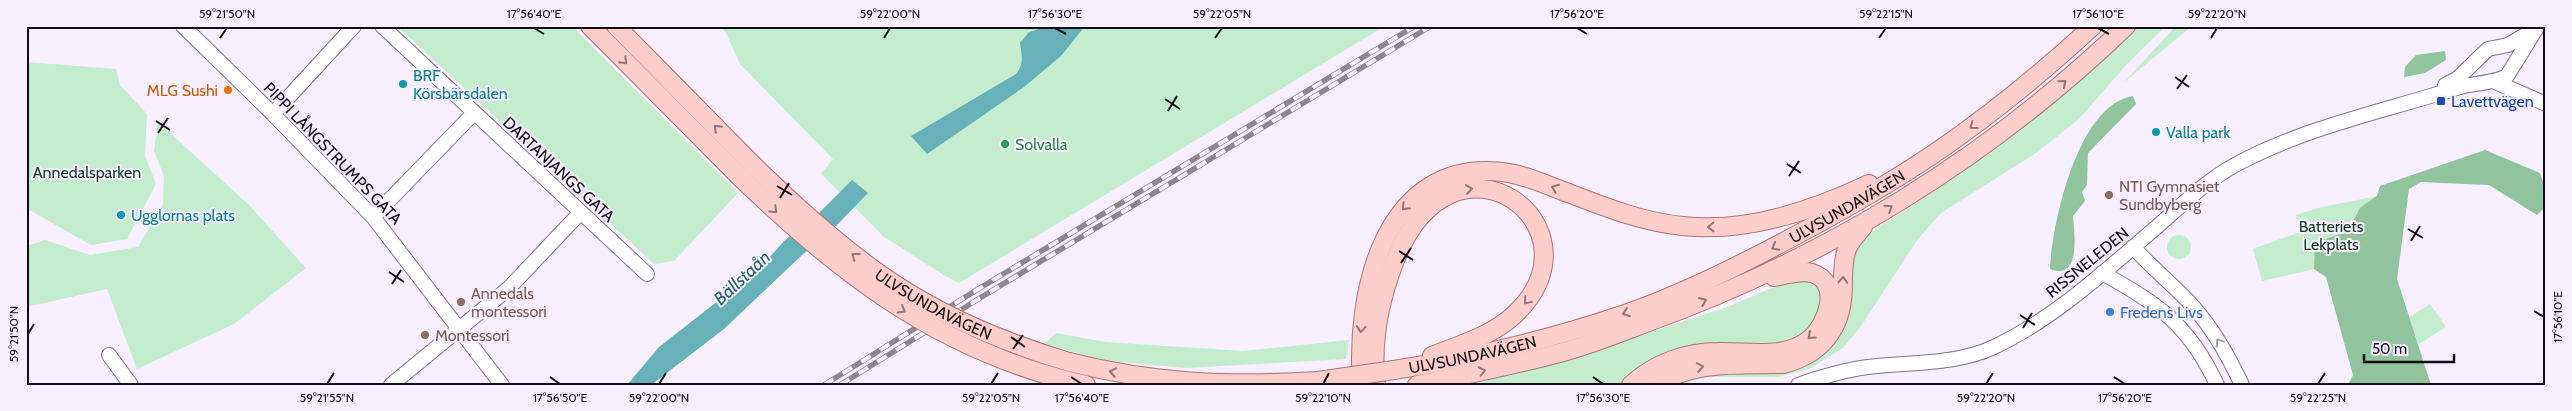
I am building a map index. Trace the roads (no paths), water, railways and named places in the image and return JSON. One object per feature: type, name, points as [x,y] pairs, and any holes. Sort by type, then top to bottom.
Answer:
[{"type":"main road","name":"ULVSUNDAVÄGEN","points":[[590,26],[739,176],[824,254],[890,303],[976,348],[1011,363],[1086,385]]},
{"type":"main road","name":"ULVSUNDAVÄGEN","points":[[616,26],[798,208],[841,245],[908,293],[982,332],[1070,362],[1117,373],[1179,382],[1224,384],[1318,381],[1394,370],[1524,344],[1622,315],[1687,290],[1744,264],[1846,208],[1935,154],[1999,106],[2093,26]]},
{"type":"main road","name":"ULVSUNDAVÄGEN","points":[[1417,385],[1564,352],[1658,319],[1754,280],[1867,222],[1976,152],[2033,108],[2122,30]]},
{"type":"main road","points":[[1362,385],[1360,338],[1362,314],[1381,247],[1401,211],[1429,186],[1451,177],[1477,171],[1503,172],[1542,183],[1639,218],[1683,227],[1730,226],[1759,222],[1815,206],[1935,154]]},
{"type":"main road","points":[[1376,385],[1375,349],[1378,314],[1384,285],[1406,233],[1415,220],[1437,200],[1463,190],[1477,188],[1491,190],[1513,200],[1524,209],[1534,222],[1545,250],[1545,264],[1535,291],[1512,316],[1499,326],[1394,370]]},
{"type":"main road","points":[[1655,385],[1685,370],[1706,366],[1783,364],[1796,361],[1820,346],[1835,327],[1840,313],[1847,249],[1867,222]]},
{"type":"main road","points":[[1631,385],[1656,367],[1688,354],[1772,352],[1792,348],[1810,339],[1819,328],[1829,306],[1828,286],[1821,278],[1803,272],[1754,280]]},
{"type":"street","name":"PIPPI LÅNGSTRUMPS GATA","points":[[183,26],[273,114],[373,217],[502,385]]},
{"type":"street","points":[[273,114],[354,26]]},
{"type":"street","name":"DARTANJANGS GATA","points":[[382,26],[647,274]]},
{"type":"street","name":"RISSNELEDEN","points":[[1798,385],[1832,373],[1866,367],[1932,362],[1970,355],[1992,348],[2053,312],[2193,195],[2235,165],[2302,135],[2376,111],[2448,84],[2479,60],[2484,52],[2508,45],[2536,28]]},
{"type":"street","name":"RISSNELEDEN","points":[[2376,111],[2504,78],[2536,28]]},
{"type":"street","points":[[2495,48],[2508,54],[2511,68],[2524,93]]},
{"type":"street","points":[[2479,60],[2481,73],[2491,80],[2546,104]]},
{"type":"street","points":[[373,217],[474,113]]},
{"type":"street","points":[[391,385],[509,288],[580,213]]},
{"type":"street","points":[[2133,247],[2189,302],[2205,321],[2229,358],[2242,385]]},
{"type":"street","points":[[2102,273],[2153,302],[2178,324],[2197,347],[2217,385]]},
{"type":"street","points":[[109,354],[131,385]]},
{"type":"water","points":[[1049,26],[1085,26],[1061,56],[1024,87],[927,154],[911,136],[1016,74],[1019,71],[1022,56],[1020,43],[1029,32]]},
{"type":"water","points":[[852,180],[868,193],[836,226],[801,256],[724,329],[651,385],[627,385],[659,347],[760,268],[784,241],[820,212]]},
{"type":"railway","points":[[824,385],[975,291],[1415,26]]},
{"type":"railway","points":[[840,385],[980,298],[1431,26]]},
{"type":"place","name":"BRF Körsbärsdalen","points":[[403,84]]},
{"type":"place","name":"MLG Sushi","points":[[228,90]]},
{"type":"place","name":"Lavettvägen","points":[[2441,101]]},
{"type":"place","name":"Valla park","points":[[2156,132]]},
{"type":"place","name":"Solvalla","points":[[1005,144]]},
{"type":"place","name":"NTI Gymnasiet Sundbyberg","points":[[2109,195]]},
{"type":"place","name":"Ugglornas plats","points":[[121,215]]},
{"type":"place","name":"Annedals montessori","points":[[461,302]]},
{"type":"place","name":"Fredens Livs","points":[[2110,312]]},
{"type":"place","name":"Montessori","points":[[425,335]]},
{"type":"park label","name":"Annedalsparken","points":[[87,172]]},
{"type":"park label","name":"Batteriets Lekplats","points":[[2331,235]]},
{"type":"water label","name":"Bällstaån","points":[[742,278]]}]
